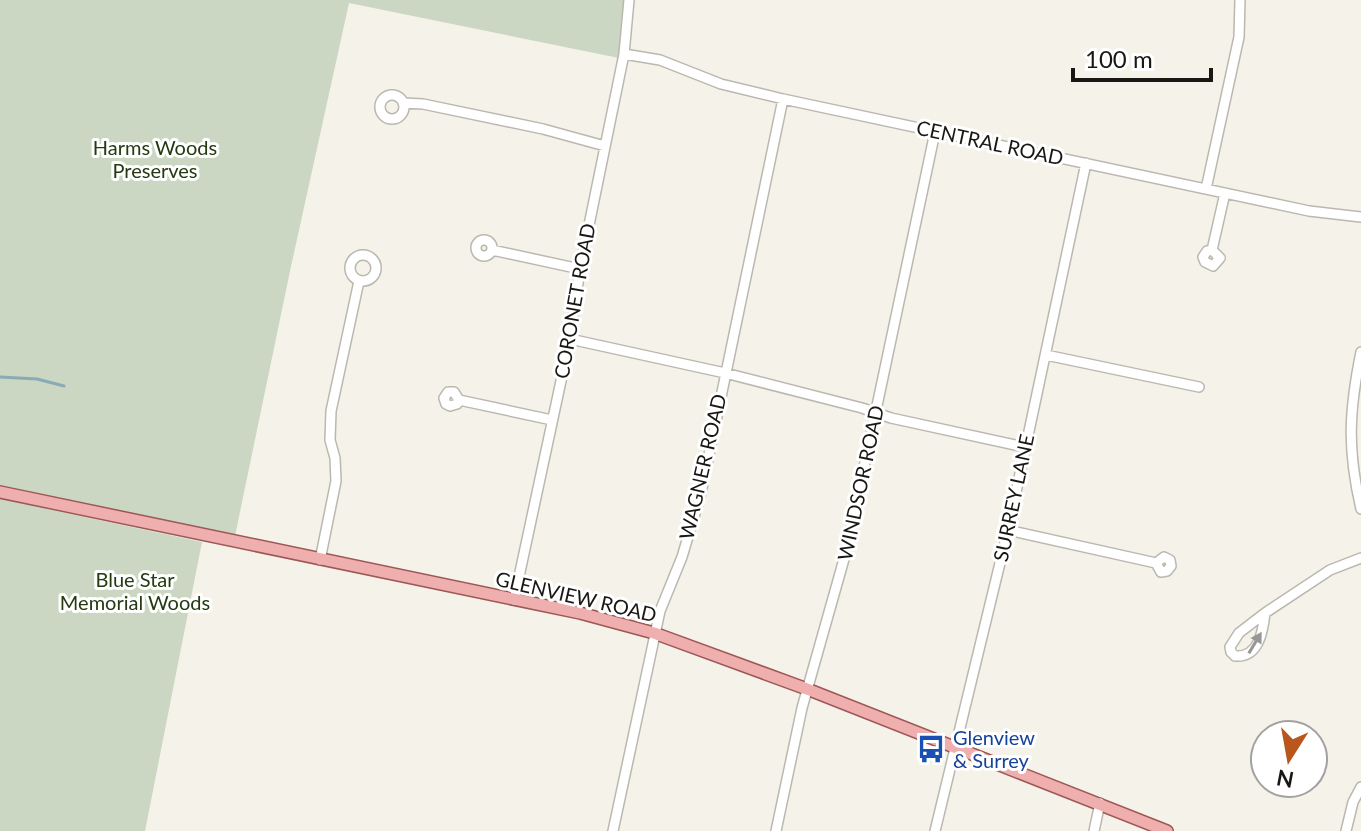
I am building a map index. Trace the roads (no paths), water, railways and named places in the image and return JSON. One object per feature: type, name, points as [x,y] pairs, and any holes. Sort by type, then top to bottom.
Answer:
[{"type":"main road","name":"GLENVIEW ROAD","points":[[0,492],[588,615],[654,633],[807,689],[1167,831]]},
{"type":"street","name":"CORONET ROAD","points":[[514,600],[570,339],[580,269],[624,54],[629,0]]},
{"type":"street","points":[[1206,189],[1239,37],[1240,0]]},
{"type":"street","name":"CENTRAL ROAD","points":[[624,54],[660,60],[721,84],[783,99],[1309,211],[1361,217]]},
{"type":"street","name":"WAGNER ROAD","points":[[613,831],[654,633],[701,493],[783,99]]},
{"type":"street","points":[[403,103],[423,104],[543,129],[605,146]]},
{"type":"street","name":"WINDSOR ROAD","points":[[776,831],[807,689],[841,574],[935,132]]},
{"type":"street","name":"SURREY LANE","points":[[935,831],[1008,530],[1086,163]]},
{"type":"street","points":[[1212,250],[1225,193]]},
{"type":"street","points":[[492,250],[580,269]]},
{"type":"street","points":[[320,560],[336,481],[330,440],[331,411],[359,281]]},
{"type":"street","points":[[570,339],[725,373],[876,413],[1024,447]]},
{"type":"street","points":[[1361,352],[1350,412],[1349,440],[1361,509]]},
{"type":"street","points":[[1046,355],[1199,387]]},
{"type":"street","points":[[459,400],[552,420]]},
{"type":"street","points":[[1008,530],[1156,563]]},
{"type":"street","points":[[1265,613],[1256,647],[1247,655],[1235,656],[1231,652],[1234,640],[1265,613],[1330,570],[1361,558]]},
{"type":"street","points":[[1346,831],[1353,802],[1361,787]]},
{"type":"street","points":[[1094,831],[1100,803]]},
{"type":"waterway","points":[[0,377],[37,379],[64,386]]},
{"type":"place","name":"Glenview & Surrey","points":[[931,749]]},
{"type":"park label","name":"Harms Woods Preserves","points":[[155,160]]},
{"type":"park label","name":"Blue Star Memorial Woods","points":[[135,592]]}]
